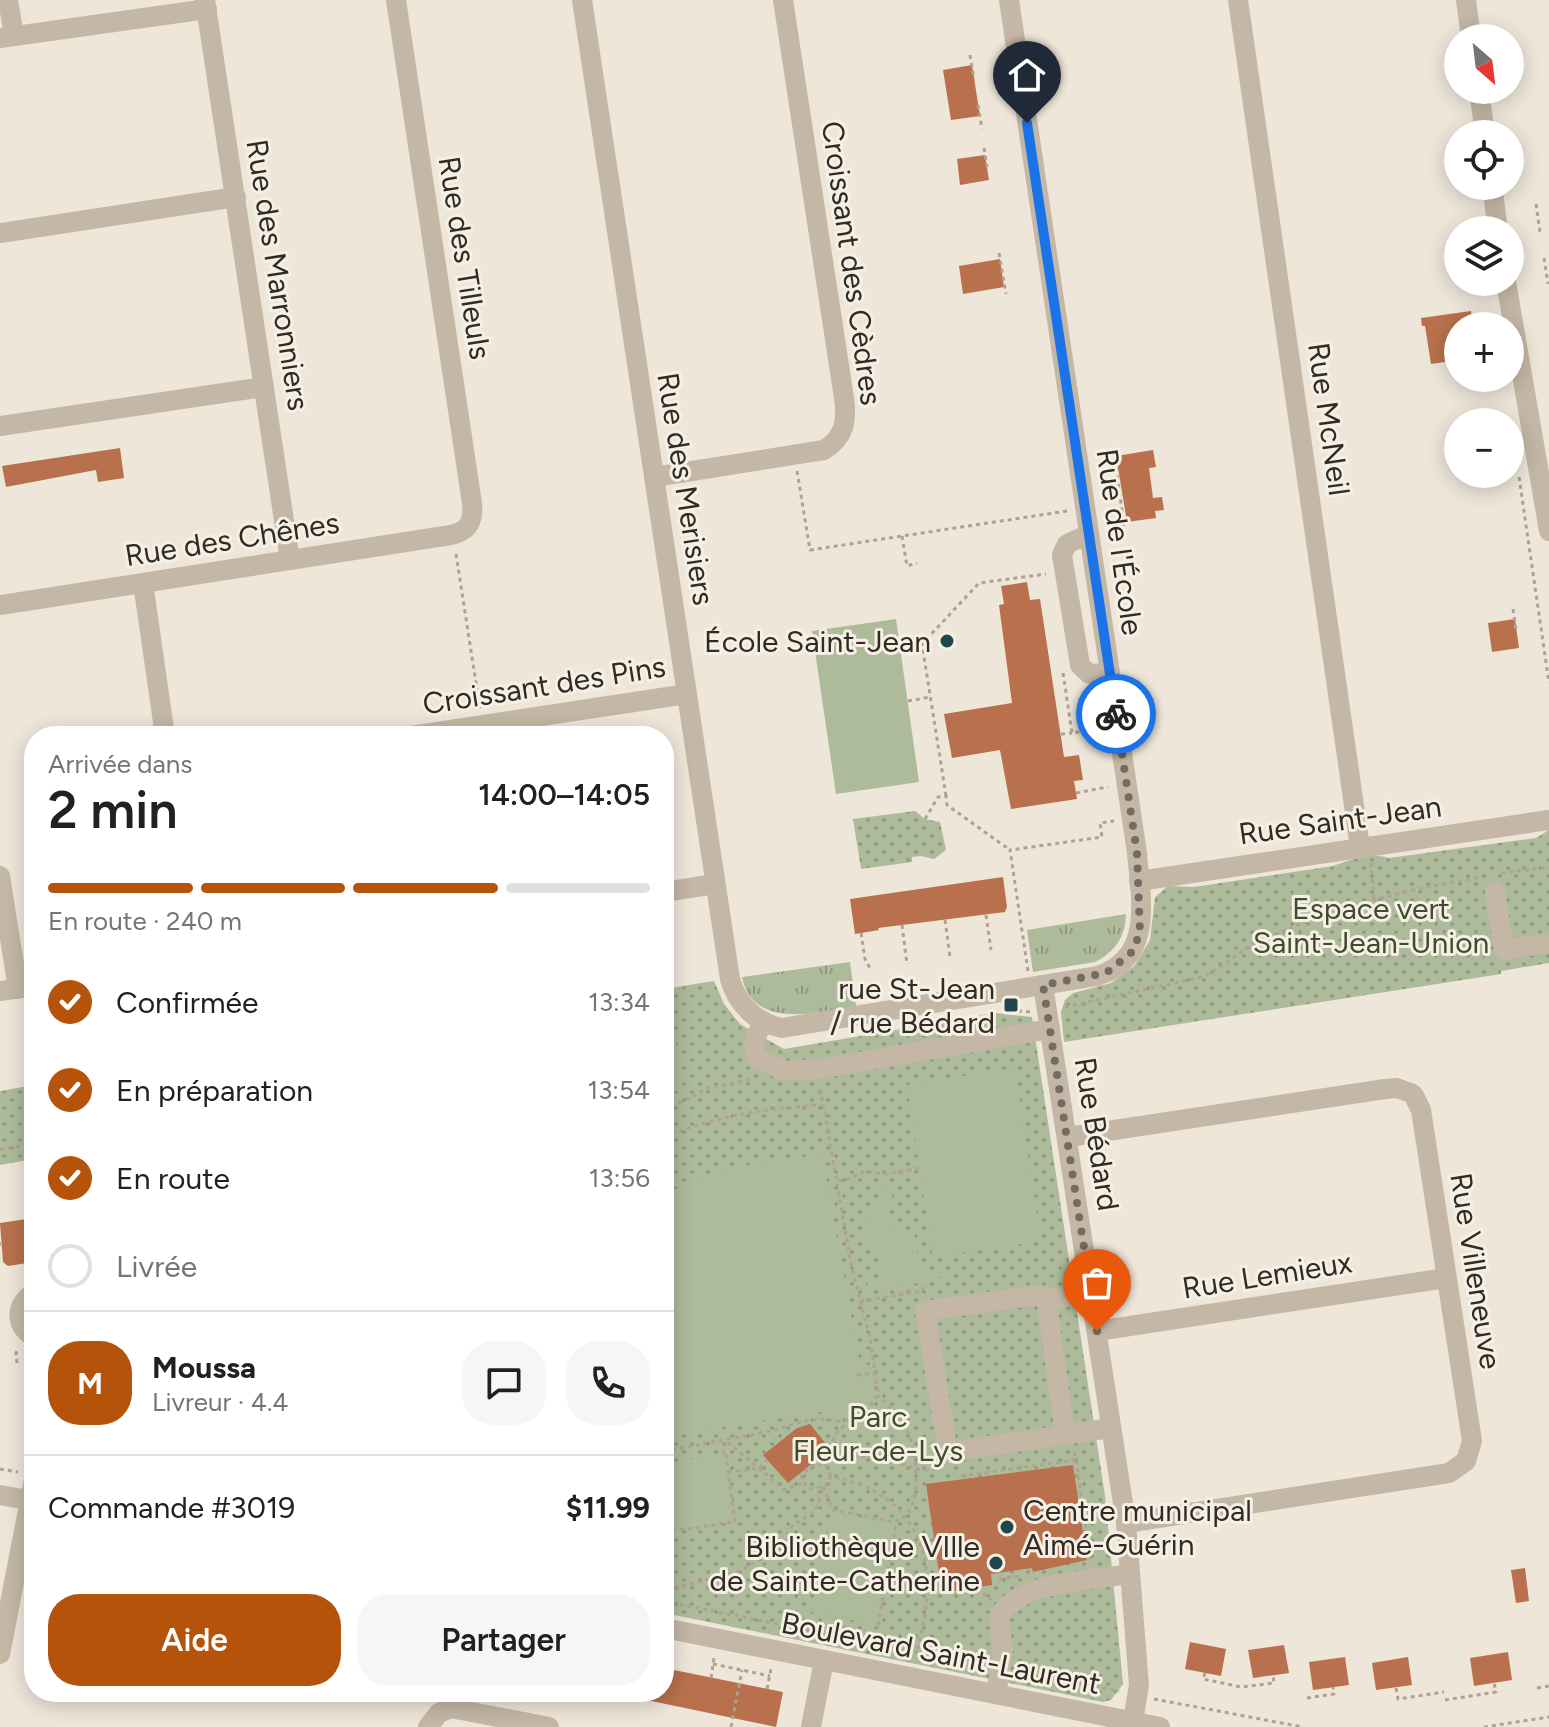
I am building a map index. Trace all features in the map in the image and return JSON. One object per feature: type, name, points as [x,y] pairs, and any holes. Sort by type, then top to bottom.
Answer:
[{"type":"street","points":[[8,0],[7,37],[206,4]]},
{"type":"street","name":"Rue des Tilleuls","points":[[396,0],[472,503],[473,519],[470,525]]},
{"type":"street","name":"Rue des Merisiers","points":[[582,0],[732,988],[746,1010],[763,1021]]},
{"type":"street","name":"Croissant des Cèdres","points":[[654,477],[824,450],[835,444],[845,426],[844,398],[783,0]]},
{"type":"street","name":"Rue de l'École","points":[[763,1021],[775,1026],[794,1027],[1036,980],[1106,973],[1132,952],[1140,933],[1139,881],[1009,0]]},
{"type":"street","name":"Rue McNeil","points":[[1238,0],[1365,851]]},
{"type":"street","points":[[1466,0],[1469,24]]},
{"type":"street","name":"Rue des Marronniers","points":[[206,4],[290,560]]},
{"type":"street","points":[[0,233],[236,197]]},
{"type":"street","points":[[1508,296],[1549,531]]},
{"type":"street","points":[[0,426],[264,387]]},
{"type":"street","name":"Rue des Chênes","points":[[0,605],[451,535],[470,525]]},
{"type":"street","points":[[1089,534],[1067,544],[1063,550],[1063,563],[1080,665],[1089,674],[1109,673]]},
{"type":"street","points":[[143,583],[164,726]]},
{"type":"street","name":"Croissant des Pins","points":[[477,726],[687,694]]},
{"type":"street","name":"Rue Saint-Jean","points":[[1139,881],[1365,851],[1549,820]]},
{"type":"street","points":[[0,876],[17,989]]},
{"type":"street","points":[[1492,881],[1504,950],[1549,943]]},
{"type":"street","points":[[674,890],[715,884]]},
{"type":"street","name":"Rue Bédard","points":[[1036,980],[1050,1029],[1068,1137],[1126,1523],[1139,1685],[1133,1721]]},
{"type":"street","points":[[763,1021],[754,1039],[755,1053],[758,1059],[786,1071],[826,1068],[1050,1029]]},
{"type":"street","name":"Rue Villeneuve","points":[[1068,1137],[1385,1089],[1407,1090],[1418,1100],[1421,1110],[1472,1441],[1466,1461],[1449,1473],[1126,1523]]},
{"type":"street","name":"Rue Lemieux","points":[[1097,1331],[1446,1278]]},
{"type":"street","points":[[1091,1293],[1052,1299],[1039,1295],[925,1311],[948,1452],[1069,1438],[1111,1428]]},
{"type":"street","points":[[1046,1297],[1069,1438]]},
{"type":"street","points":[[24,1303],[19,1314],[24,1329]]},
{"type":"street","points":[[0,1495],[24,1500]]},
{"type":"street","points":[[0,1654],[24,1539]]},
{"type":"street","points":[[996,1694],[1003,1651],[999,1617],[1008,1605],[1043,1588],[1130,1574]]},
{"type":"street","name":"Boulevard Saint-Laurent","points":[[674,1630],[830,1654],[996,1694],[1160,1727]]},
{"type":"street","points":[[811,1727],[830,1654]]},
{"type":"street","points":[[428,1727],[439,1713],[451,1708],[549,1727]]},
{"type":"path","points":[[970,55],[974,79]]},
{"type":"path","points":[[978,105],[982,129]]},
{"type":"path","points":[[984,148],[987,167]]},
{"type":"path","points":[[1536,204],[1540,232]]},
{"type":"path","points":[[999,253],[1006,294]]},
{"type":"path","points":[[1544,258],[1548,284]]},
{"type":"path","points":[[1114,452],[1124,526]]},
{"type":"path","points":[[796,467],[810,550],[1073,510]]},
{"type":"path","points":[[1521,488],[1549,683]]},
{"type":"path","points":[[902,536],[907,566],[917,563]]},
{"type":"path","points":[[455,546],[480,713]]},
{"type":"path","points":[[1033,576],[979,583],[922,644],[947,805],[1010,850],[1036,980]]},
{"type":"path","points":[[1513,609],[1516,630]]},
{"type":"path","points":[[908,701],[931,697]]},
{"type":"path","points":[[1061,734],[1072,733]]},
{"type":"path","points":[[1076,793],[1109,787]]},
{"type":"path","points":[[925,819],[938,797],[946,796]]},
{"type":"path","points":[[1010,850],[1102,837],[1100,823],[1120,820]]},
{"type":"path","points":[[1365,851],[1374,899]]},
{"type":"path","points":[[1061,1008],[1206,975],[1257,943],[1319,916],[1374,899],[1427,886],[1492,881],[1549,867]]},
{"type":"path","points":[[986,915],[991,950]]},
{"type":"path","points":[[945,920],[950,957]]},
{"type":"path","points":[[902,925],[907,964]]},
{"type":"path","points":[[861,933],[865,959],[871,970]]},
{"type":"path","points":[[674,1106],[708,1088],[758,1078]]},
{"type":"path","points":[[819,1084],[878,1395],[906,1429],[917,1470],[912,1504],[906,1517],[896,1522],[834,1510],[823,1487]]},
{"type":"path","points":[[674,1133],[750,1111],[822,1105]]},
{"type":"path","points":[[0,1149],[24,1145]]},
{"type":"path","points":[[837,1181],[865,1171],[886,1174],[920,1168]]},
{"type":"path","points":[[860,1301],[923,1291],[922,1283]]},
{"type":"path","points":[[876,1289],[878,1296]]},
{"type":"path","points":[[857,1375],[876,1373]]},
{"type":"path","points":[[674,1449],[772,1431],[789,1424],[821,1419],[851,1419],[865,1413],[878,1395]]},
{"type":"path","points":[[840,1460],[830,1449],[836,1433],[851,1419]]},
{"type":"path","points":[[789,1424],[791,1433]]},
{"type":"path","points":[[1069,1438],[1076,1460],[1091,1565]]},
{"type":"path","points":[[726,1441],[783,1491],[803,1482]]},
{"type":"path","points":[[674,1531],[735,1522],[726,1454],[723,1455],[726,1441]]},
{"type":"path","points":[[823,1487],[811,1489],[803,1482],[802,1475],[808,1467],[825,1464],[835,1455],[882,1458],[917,1470]]},
{"type":"path","points":[[728,1472],[759,1468],[767,1460]]},
{"type":"path","points":[[961,1476],[1029,1469],[1076,1460]]},
{"type":"path","points":[[825,1464],[831,1476],[870,1489],[906,1517],[920,1540],[927,1586],[917,1652]]},
{"type":"path","points":[[0,1469],[24,1475]]},
{"type":"path","points":[[674,1588],[735,1573],[777,1551],[789,1529],[818,1505],[823,1487],[831,1476]]},
{"type":"path","points":[[878,1625],[896,1522]]},
{"type":"path","points":[[998,1573],[1001,1589]]},
{"type":"path","points":[[999,1579],[1030,1574]]},
{"type":"path","points":[[977,1588],[991,1601],[1002,1599]]},
{"type":"path","name":"Boulevard Saint-Laurent","points":[[674,1604],[984,1666]]},
{"type":"path","points":[[830,1654],[838,1636]]},
{"type":"path","points":[[713,1664],[770,1676]]},
{"type":"path","points":[[731,1727],[742,1670]]},
{"type":"path","name":"Boulevard Saint-Laurent","points":[[1014,1672],[1123,1692]]},
{"type":"path","points":[[1205,1673],[1203,1679],[1241,1687],[1274,1683],[1273,1675]]},
{"type":"path","points":[[1445,1700],[1496,1692],[1494,1683]]},
{"type":"path","points":[[1537,1688],[1549,1686]]},
{"type":"path","points":[[1307,1698],[1334,1694],[1333,1687]]},
{"type":"path","points":[[1396,1688],[1398,1699],[1444,1692]]},
{"type":"path","points":[[1152,1698],[1303,1727]]},
{"type":"path","points":[[1484,1727],[1549,1717]]},
{"type":"green space","points":[[896,619],[919,782],[836,794],[812,631]]},
{"type":"green space","points":[[915,811],[925,819],[940,822],[946,850],[934,859],[912,857],[912,862],[861,869],[853,819]]},
{"type":"green space","name":"Espace vert Saint-Jean-Union","points":[[1549,830],[1549,963],[1501,971],[1501,974],[1064,1042],[1061,1012],[1065,1000],[1073,993],[1111,983],[1134,966],[1150,940],[1155,897],[1168,886],[1194,887],[1333,866],[1367,856],[1389,858],[1536,838]]},
{"type":"green space","points":[[1126,914],[1124,930],[1118,942],[1102,958],[1095,962],[1033,972],[1027,930]]},
{"type":"green space","points":[[850,962],[856,1006],[825,1012],[790,1014],[773,1011],[759,1005],[748,994],[742,977]]},
{"type":"green space","name":"Parc Fleur-de-Lys","points":[[714,981],[724,1004],[740,1024],[784,1049],[995,1013],[1032,1017],[1105,1496],[1123,1684],[1111,1700],[1103,1702],[674,1615],[674,987]]},
{"type":"green space","points":[[674,1030],[683,1090],[674,1091]]},
{"type":"green space","points":[[1015,1068],[1041,1241],[933,1257],[907,1085]]},
{"type":"green space","points":[[24,1087],[24,1161],[0,1165],[0,1091]]},
{"type":"green space","points":[[822,1154],[860,1365],[868,1364],[873,1393],[858,1415],[828,1418],[826,1411],[674,1434],[674,1191],[700,1178],[760,1163]]},
{"type":"green space","points":[[886,1182],[894,1185],[887,1222],[915,1236],[919,1267],[923,1271],[931,1274],[944,1272],[945,1276],[932,1278],[928,1282],[869,1290],[867,1280],[878,1279],[878,1259],[870,1243],[858,1236]]},
{"type":"green space","points":[[726,1454],[735,1522],[674,1531],[674,1462]]},
{"type":"green space","points":[[831,1512],[897,1525],[892,1555],[825,1542]]},
{"type":"green space","points":[[824,1548],[890,1561],[885,1590],[818,1577]]},
{"type":"green space","points":[[817,1583],[883,1596],[878,1625],[811,1612]]},
{"type":"building","points":[[972,65],[980,116],[951,120],[943,70]]},
{"type":"building","points":[[985,155],[989,180],[960,185],[957,159]]},
{"type":"building","points":[[1000,259],[1004,287],[963,294],[959,266]]},
{"type":"building","points":[[1444,315],[1444,362],[1431,364],[1421,318]]},
{"type":"building","points":[[120,448],[124,478],[98,482],[96,470],[6,487],[2,466]]},
{"type":"building","points":[[1153,450],[1156,467],[1149,468],[1153,498],[1162,497],[1164,510],[1155,511],[1156,518],[1127,522],[1116,456]]},
{"type":"building","points":[[1027,582],[1030,600],[1040,599],[1064,757],[1079,755],[1083,780],[1074,781],[1077,799],[1011,809],[1000,750],[952,758],[944,714],[1012,703],[999,605],[1004,604],[1001,586]]},
{"type":"building","points":[[1515,619],[1519,648],[1492,652],[1488,623]]},
{"type":"building","points":[[1003,877],[1005,912],[878,928],[855,934],[850,899]]},
{"type":"building","points":[[24,1219],[24,1264],[8,1266],[3,1262],[0,1223]]},
{"type":"building","points":[[810,1424],[830,1449],[788,1483],[763,1455],[797,1428]]},
{"type":"building","name":"Centre municipal Aimé-Guérin","points":[[1073,1465],[1087,1560],[1033,1572],[1032,1568],[991,1574],[992,1585],[942,1593],[926,1484]]},
{"type":"building","points":[[1525,1568],[1529,1601],[1516,1603],[1511,1570]]},
{"type":"building","points":[[1190,1642],[1226,1649],[1221,1676],[1185,1669]]},
{"type":"building","points":[[1284,1645],[1289,1673],[1253,1678],[1248,1650]]},
{"type":"building","points":[[1508,1652],[1512,1680],[1474,1686],[1470,1658]]},
{"type":"building","points":[[1345,1657],[1349,1685],[1313,1690],[1309,1662]]},
{"type":"building","points":[[1408,1657],[1412,1685],[1376,1690],[1372,1663]]},
{"type":"building","points":[[674,1670],[783,1692],[776,1727],[656,1702],[674,1702]]},
{"type":"way so far","points":[[1097,1331],[1043,985],[1097,976],[1116,968],[1132,952],[1140,933],[1137,853],[1116,714]]},
{"type":"place","name":"École Saint-Jean","points":[[947,641]]},
{"type":"place","name":"rue St-Jean / rue Bédard","points":[[1011,1005]]},
{"type":"place","name":"Centre municipal Aimé-Guérin","points":[[1007,1527]]},
{"type":"place","name":"Bibliothèque VIlle de Sainte-Catherine","points":[[996,1563]]},
{"type":"route","points":[[1027,123],[1116,714]]}]
